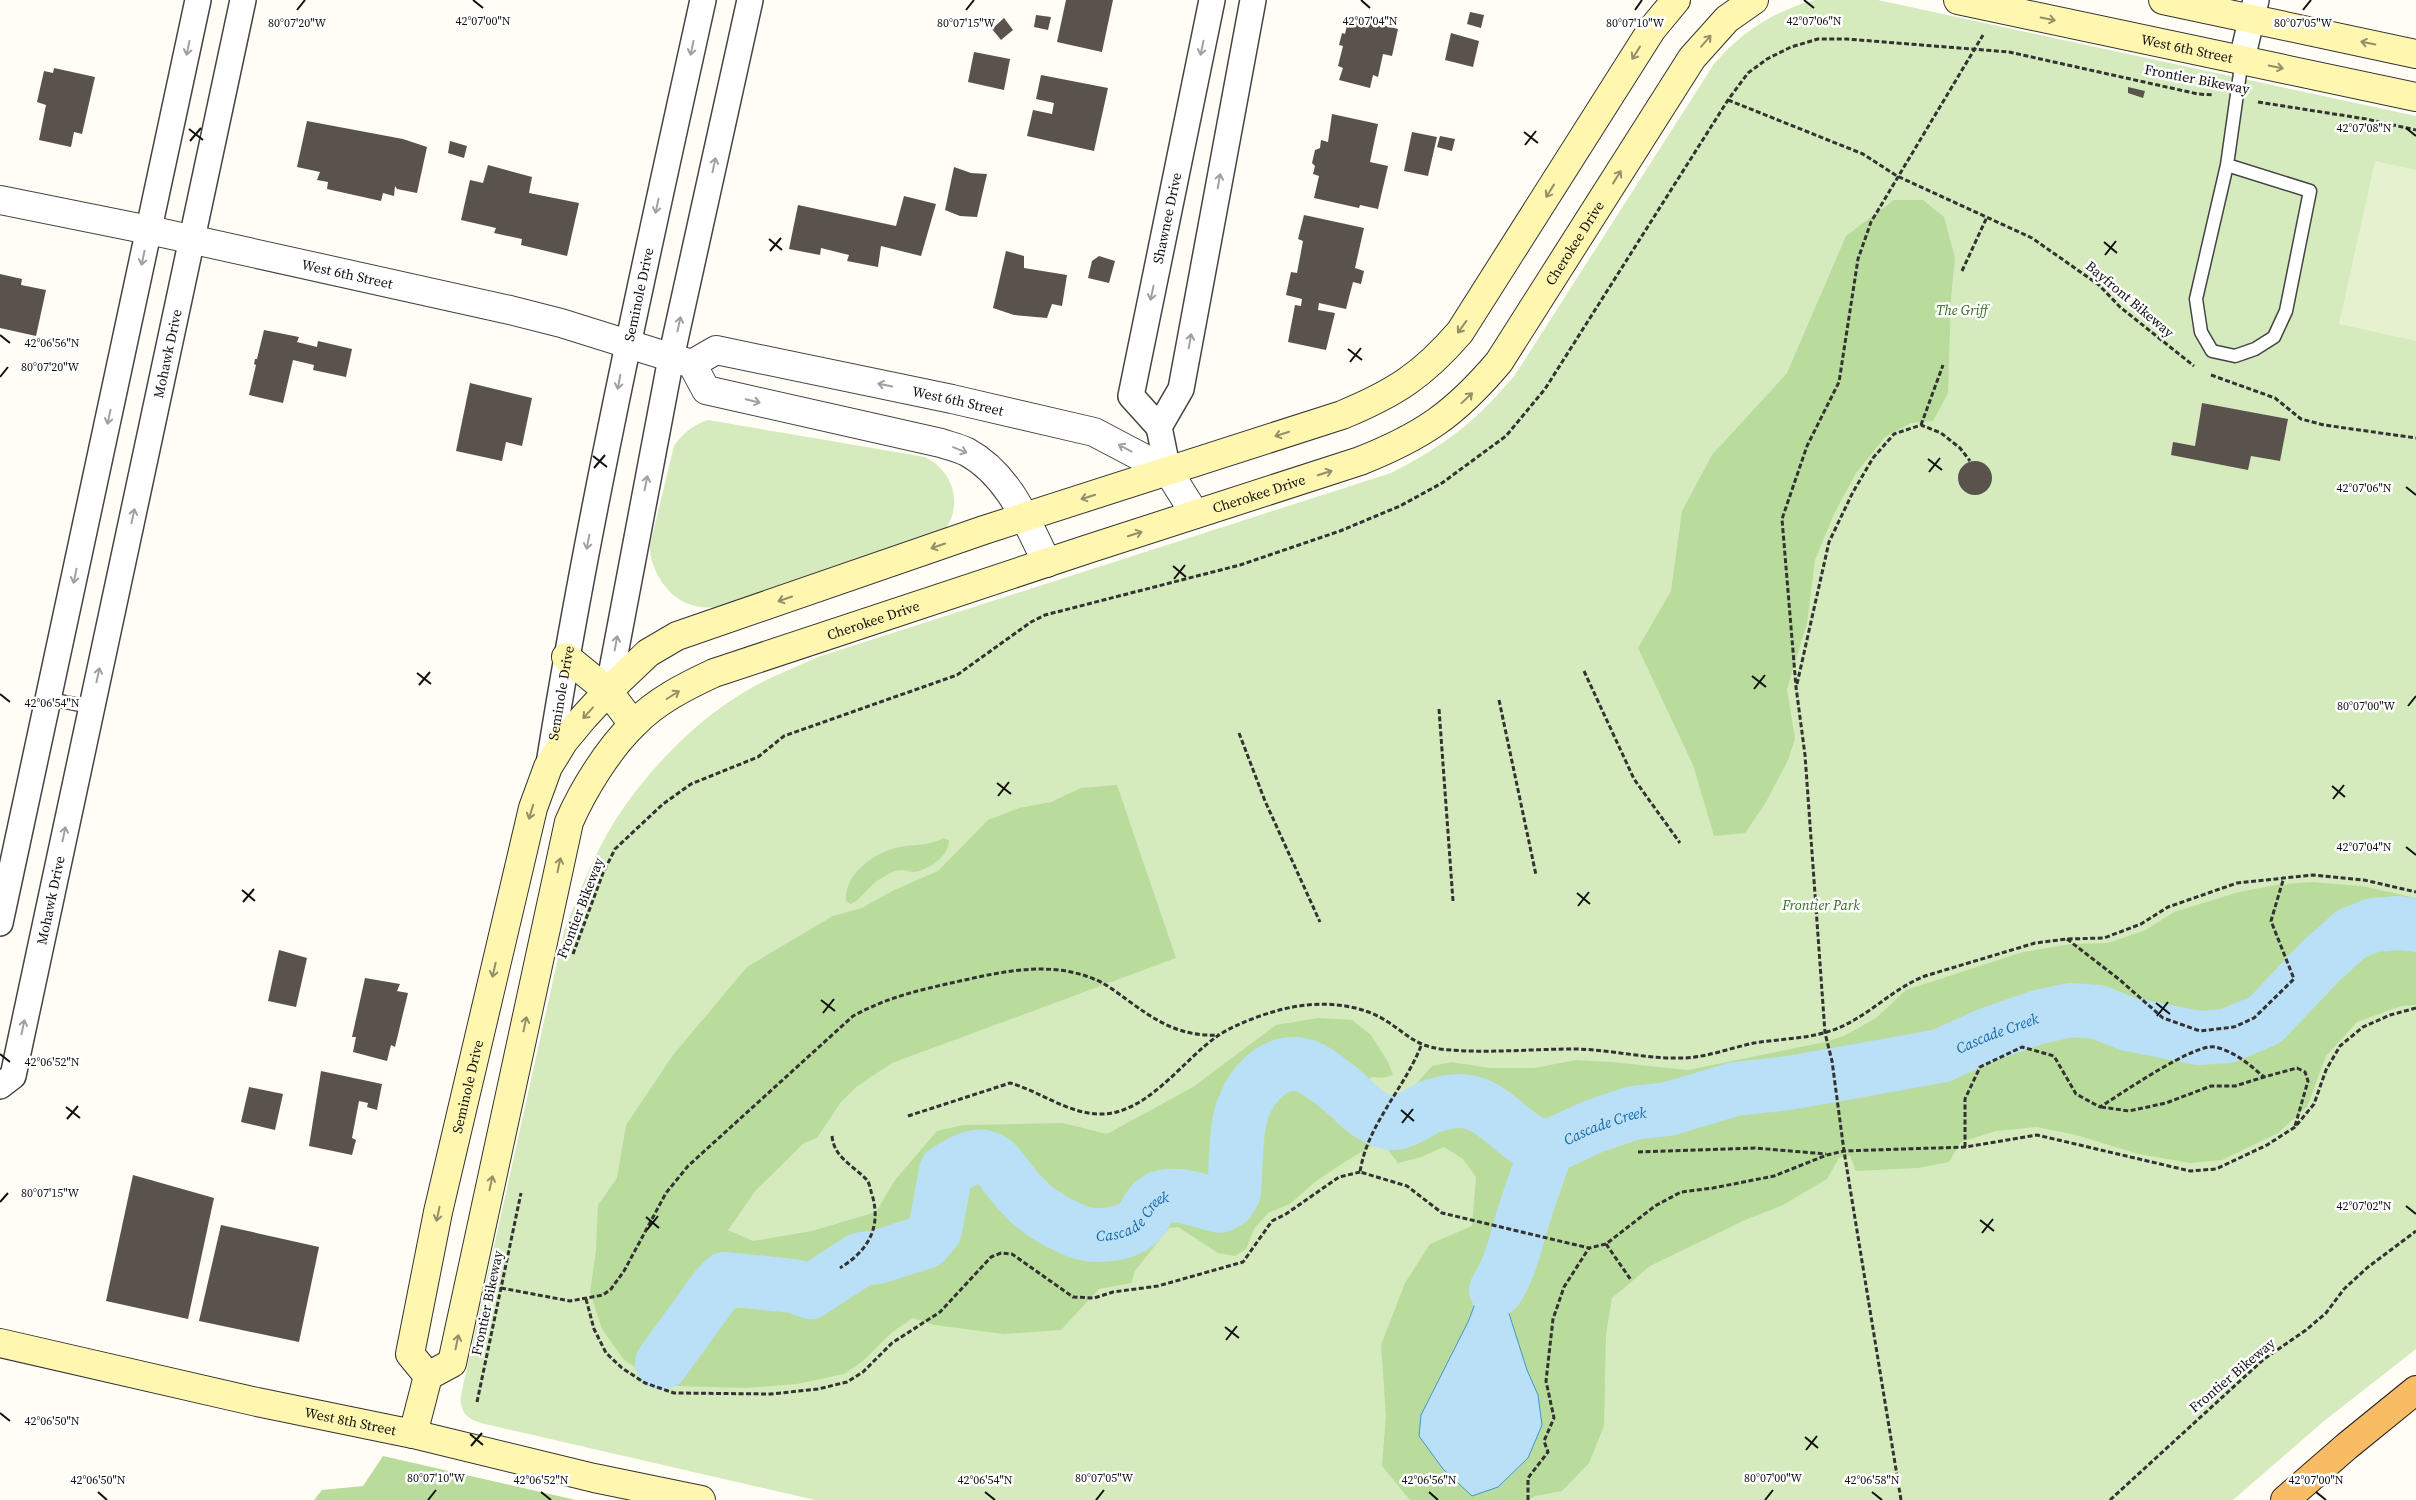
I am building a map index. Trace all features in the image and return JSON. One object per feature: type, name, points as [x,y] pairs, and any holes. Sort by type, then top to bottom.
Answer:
[{"type":"highway","points":[[2285,1500],[2346,1446],[2416,1390]]},
{"type":"main road","points":[[548,766],[564,741],[608,691],[648,653],[677,636],[1025,517],[1342,415],[1398,389],[1421,373],[1441,353],[1476,308],[1652,29],[1676,0]]},
{"type":"main road","name":"Cherokee Drive","points":[[428,1376],[452,1363],[569,822],[579,798],[599,768],[633,724],[686,686],[714,673],[1360,461],[1394,448],[1424,432],[1478,388],[1518,335],[1692,58],[1727,19],[1754,0]]},
{"type":"main road","name":"West 6th Street","points":[[1958,0],[2416,97]]},
{"type":"main road","points":[[2163,0],[2254,10],[2416,54]]},
{"type":"main road","points":[[566,657],[608,691],[633,724]]},
{"type":"main road","name":"Seminole Drive","points":[[428,1376],[410,1354],[432,1241],[526,830],[548,766]]},
{"type":"main road","name":"West 8th Street","points":[[0,1343],[257,1402],[413,1434],[594,1478],[701,1500]]},
{"type":"main road","points":[[413,1434],[428,1376]]},
{"type":"street","points":[[0,923],[198,0]]},
{"type":"street","name":"Mohawk Drive","points":[[0,1086],[13,1076],[244,0]]},
{"type":"street","name":"Seminole Drive","points":[[548,766],[566,657],[627,343],[703,0]]},
{"type":"street","points":[[608,691],[681,361],[750,0]]},
{"type":"street","name":"Shawnee Drive","points":[[1168,471],[1158,427],[1131,396],[1212,0]]},
{"type":"street","points":[[1158,427],[1181,389],[1253,0]]},
{"type":"street","points":[[2242,59],[2254,10]]},
{"type":"street","name":"West 6th Street","points":[[0,200],[149,230],[510,310],[627,343],[681,361],[716,350],[960,401],[1094,432],[1168,471]]},
{"type":"street","points":[[681,361],[706,390],[913,436],[966,452],[985,465],[1007,486],[1025,517],[1047,563]]},
{"type":"street","points":[[1168,471],[1195,514]]},
{"type":"lane","points":[[2226,165],[2310,191],[2286,311],[2274,338],[2255,349],[2235,356],[2212,351],[2200,332],[2196,299],[2201,269],[2226,165],[2242,59]]},
{"type":"lane","points":[[49,699],[91,707]]},
{"type":"path","name":"Frontier Bikeway","points":[[1897,176],[1975,48],[2026,55],[2198,94],[2282,105],[2416,130]]},
{"type":"path","name":"Bayfront Bikeway","points":[[1728,100],[1863,154],[1897,176],[2032,238],[2099,285],[2120,307],[2191,364],[2200,369]]},
{"type":"path","points":[[1897,176],[1871,222],[1858,259],[1839,382],[1807,446],[1782,519],[1796,687],[1805,756],[1825,1032],[1832,1061],[1844,1151],[1901,1500]]},
{"type":"path","points":[[1962,271],[1987,217]]},
{"type":"path","points":[[1921,425],[1943,365]]},
{"type":"path","points":[[2208,373],[2275,398],[2301,419],[2324,425],[2416,438]]},
{"type":"path","points":[[1796,687],[1828,542],[1853,492],[1873,458],[1894,434],[1921,425],[1941,433],[1960,448],[1970,461]]},
{"type":"path","name":"Frontier Bikeway","points":[[571,958],[603,873],[615,848],[663,804],[691,784],[758,758],[784,736],[956,675],[1009,637],[1045,615]]},
{"type":"path","points":[[1584,671],[1634,779],[1680,843]]},
{"type":"path","points":[[1499,700],[1536,875]]},
{"type":"path","points":[[1439,709],[1452,901]]},
{"type":"path","points":[[1239,733],[1265,801],[1320,922]]},
{"type":"path","points":[[908,1116],[1010,1083],[1079,1111],[1098,1114],[1115,1113],[1129,1108],[1157,1089],[1219,1035],[1254,1019],[1293,1007],[1329,1004],[1358,1008],[1376,1016],[1421,1046],[1494,1052],[1574,1049],[1615,1050],[1649,1056],[1683,1058],[1755,1043],[1825,1032],[1847,1025],[1868,1013],[1907,983],[1925,976],[2035,943],[2067,938],[2104,938],[2141,924],[2168,907],[2237,883],[2313,875],[2364,880],[2416,892]]},
{"type":"path","points":[[2067,938],[2120,980],[2163,1018],[2200,1031],[2234,1027],[2254,1018],[2294,979],[2271,920],[2284,877]]},
{"type":"path","points":[[501,1288],[570,1301],[603,1295],[611,1289],[624,1271],[666,1193],[704,1148],[799,1066],[853,1016],[880,1001],[905,993],[1005,971],[1040,968],[1063,970],[1096,979],[1151,1017],[1184,1033],[1201,1036],[1219,1035]]},
{"type":"path","points":[[586,1299],[594,1329],[606,1353],[622,1368],[645,1383],[674,1393],[771,1394],[818,1389],[847,1382],[863,1372],[892,1343],[940,1312],[991,1257],[1002,1253],[1012,1254],[1073,1296],[1094,1298],[1113,1292],[1158,1286],[1243,1262],[1272,1221],[1286,1214],[1339,1177],[1360,1172],[1407,1186],[1442,1213],[1589,1248],[1606,1244],[1655,1206],[1681,1192],[1774,1176],[1827,1154],[1844,1151],[1966,1147],[2037,1135],[2190,1171],[2216,1169],[2238,1160],[2295,1126],[2314,1104],[2326,1070],[2340,1046],[2363,1027],[2390,1015],[2416,1008]]},
{"type":"path","points":[[1360,1172],[1363,1152],[1393,1097],[1415,1063],[1421,1046]]},
{"type":"path","points":[[1966,1147],[1965,1099],[1980,1067],[2022,1047],[2054,1056],[2076,1094],[2100,1107],[2129,1110],[2166,1103],[2211,1086],[2235,1086],[2297,1068],[2305,1072],[2308,1081],[2295,1126]]},
{"type":"path","points":[[2100,1107],[2198,1049],[2214,1047],[2243,1059],[2264,1077]]},
{"type":"path","points":[[832,1136],[833,1144],[842,1159],[868,1182],[877,1212],[872,1236],[857,1257],[840,1268]]},
{"type":"path","points":[[1638,1152],[1755,1148],[1827,1154]]},
{"type":"path","name":"Frontier Bikeway","points":[[477,1402],[523,1185]]},
{"type":"path","name":"Frontier Bikeway","points":[[2110,1500],[2167,1445],[2264,1359],[2306,1330],[2326,1313],[2344,1289],[2368,1267],[2416,1231]]},
{"type":"path","points":[[1606,1244],[1631,1280]]},
{"type":"path","points":[[1528,1500],[1528,1478],[1548,1452],[1544,1441],[1554,1418],[1546,1381],[1553,1319],[1564,1287],[1589,1248]]},
{"type":"green space","name":"Frontier Park","points":[[1815,0],[1878,0],[2416,116],[2416,1349],[2324,1421],[2233,1500],[815,1500],[481,1423],[468,1417],[461,1406],[461,1395],[564,931],[589,870],[607,834],[634,793],[668,754],[706,719],[746,691],[821,656],[1391,473],[1444,442],[1473,419],[1515,375],[1714,64],[1735,42],[1759,24],[1786,10]]},
{"type":"green space","points":[[2375,161],[2416,170],[2416,341],[2339,324]]},
{"type":"green space","points":[[1894,200],[1923,200],[1944,217],[1955,258],[1951,298],[1948,393],[1933,421],[1911,423],[1885,437],[1856,473],[1834,514],[1815,560],[1807,623],[1787,689],[1795,739],[1788,760],[1765,804],[1745,833],[1714,836],[1693,765],[1638,648],[1671,591],[1682,511],[1712,455],[1787,373],[1846,236]]},
{"type":"green space","points":[[708,420],[925,457],[944,472],[954,493],[952,515],[948,526],[940,536],[730,606],[712,608],[686,603],[677,598],[662,583],[653,564],[650,545],[674,446],[689,430]]},
{"type":"green space","points":[[1117,785],[1176,958],[892,1063],[856,1087],[841,1102],[817,1138],[804,1143],[756,1190],[728,1230],[753,1241],[812,1231],[876,1212],[895,1180],[937,1131],[963,1125],[1063,1123],[1107,1134],[1193,1087],[1276,1025],[1318,1018],[1352,1020],[1371,1035],[1388,1062],[1393,1075],[1382,1078],[1371,1077],[1366,1089],[1374,1100],[1402,1100],[1432,1066],[1451,1062],[1490,1068],[1534,1068],[1576,1060],[1688,1070],[1825,1042],[1844,1036],[1876,1018],[1906,990],[2023,952],[2071,944],[2108,943],[2146,930],[2174,912],[2239,892],[2276,885],[2310,882],[2362,886],[2416,898],[2416,1005],[2401,1006],[2357,1022],[2326,1056],[2307,1107],[2278,1133],[2222,1160],[2190,1163],[2139,1154],[2076,1135],[2037,1127],[1996,1131],[1961,1142],[1949,1162],[1918,1168],[1856,1171],[1850,1156],[1839,1158],[1827,1179],[1783,1205],[1745,1220],[1650,1266],[1612,1298],[1606,1334],[1604,1426],[1589,1463],[1562,1491],[1535,1496],[1528,1500],[1410,1500],[1382,1466],[1386,1416],[1381,1345],[1405,1283],[1430,1244],[1472,1226],[1476,1177],[1463,1159],[1444,1147],[1421,1157],[1398,1163],[1381,1141],[1316,1181],[1290,1204],[1268,1213],[1254,1229],[1246,1249],[1235,1256],[1218,1253],[1178,1227],[1169,1228],[1135,1271],[1131,1283],[1099,1289],[1061,1330],[1004,1334],[934,1325],[913,1318],[891,1333],[863,1361],[844,1374],[797,1384],[746,1388],[676,1386],[647,1374],[624,1360],[602,1329],[590,1292],[596,1250],[598,1205],[617,1178],[626,1125],[673,1055],[747,967],[833,916],[862,908],[892,891],[938,871],[988,820],[1019,808],[1051,802],[1081,788]]},
{"type":"green space","points":[[943,838],[949,840],[948,846],[946,852],[937,862],[920,871],[902,870],[891,873],[876,882],[851,904],[846,901],[850,881],[863,865],[871,859],[890,850],[928,844]]},
{"type":"green space","points":[[383,1456],[576,1500],[314,1500],[322,1490],[363,1486]]},
{"type":"water","points":[[1496,1290],[1506,1304],[1527,1370],[1538,1395],[1542,1425],[1528,1458],[1498,1487],[1472,1496],[1443,1469],[1419,1436],[1421,1415],[1468,1322],[1475,1304],[1486,1291]]},
{"type":"building","points":[[1066,0],[1113,0],[1102,52],[1057,42]]},
{"type":"building","points":[[1470,12],[1484,15],[1481,28],[1467,24]]},
{"type":"building","points":[[1036,15],[1051,17],[1048,30],[1034,27]]},
{"type":"building","points":[[1349,16],[1398,29],[1392,56],[1383,54],[1378,77],[1373,75],[1370,88],[1339,80],[1343,68],[1338,66],[1343,46],[1339,45],[1342,33],[1345,34]]},
{"type":"building","points":[[1004,18],[1013,30],[1001,40],[992,29]]},
{"type":"building","points":[[1451,33],[1479,41],[1473,67],[1445,60]]},
{"type":"building","points":[[974,52],[1010,59],[1004,90],[968,82]]},
{"type":"building","points":[[54,68],[95,77],[82,134],[74,132],[71,147],[39,140],[46,105],[37,102],[44,71],[53,73]]},
{"type":"building","points":[[1041,75],[1108,88],[1094,151],[1027,136],[1033,110],[1052,114],[1054,103],[1036,99]]},
{"type":"building","points":[[2128,87],[2145,91],[2143,98],[2128,93]]},
{"type":"building","points":[[1332,114],[1378,124],[1370,162],[1388,166],[1378,209],[1360,205],[1359,208],[1314,198],[1319,176],[1313,174],[1315,166],[1312,163],[1315,150],[1320,148],[1321,140],[1328,142]]},
{"type":"building","points":[[307,121],[403,139],[427,147],[417,193],[397,189],[395,186],[394,196],[383,193],[381,201],[327,189],[328,182],[317,180],[320,172],[297,167]]},
{"type":"building","points":[[1412,132],[1437,137],[1428,176],[1404,171]]},
{"type":"building","points":[[1440,136],[1455,139],[1452,151],[1437,147]]},
{"type":"building","points":[[450,141],[467,146],[464,158],[448,153]]},
{"type":"building","points":[[488,165],[532,177],[529,193],[579,203],[567,256],[521,245],[522,239],[494,233],[496,228],[461,220],[470,180],[483,183]]},
{"type":"building","points":[[954,167],[971,173],[987,174],[977,217],[960,216],[945,210]]},
{"type":"building","points":[[904,196],[936,204],[921,256],[881,246],[878,267],[847,261],[849,255],[821,248],[820,255],[789,249],[798,205],[896,226]]},
{"type":"building","points":[[1304,215],[1364,228],[1355,268],[1364,271],[1361,284],[1353,282],[1346,309],[1319,303],[1318,310],[1335,313],[1326,350],[1288,342],[1295,305],[1301,306],[1302,299],[1286,295],[1291,272],[1297,273],[1303,241],[1298,239]]},
{"type":"building","points":[[1006,251],[1024,256],[1024,268],[1067,275],[1062,306],[1052,304],[1047,318],[1014,315],[993,308]]},
{"type":"building","points":[[1099,256],[1115,261],[1109,283],[1088,278],[1092,261]]},
{"type":"building","points":[[0,274],[22,279],[21,285],[46,290],[36,336],[0,328]]},
{"type":"building","points":[[264,330],[299,337],[297,342],[317,347],[318,341],[352,349],[346,377],[313,370],[314,365],[293,360],[283,403],[249,395],[256,365],[254,364],[255,359],[257,359]]},
{"type":"building","points":[[470,383],[532,398],[522,446],[506,442],[502,461],[456,451]]},
{"type":"building","points":[[2202,403],[2288,419],[2280,461],[2251,456],[2248,470],[2171,455],[2173,442],[2195,446]]},
{"type":"building","points":[[1975,461],[1982,462],[1987,466],[1991,471],[1991,485],[1987,490],[1982,494],[1975,495],[1968,494],[1963,490],[1959,485],[1958,478],[1959,471],[1963,466],[1968,462]]},
{"type":"building","points":[[279,950],[307,958],[296,1007],[268,1001]]},
{"type":"building","points":[[365,978],[400,984],[397,991],[408,993],[395,1047],[391,1045],[387,1061],[353,1052],[356,1037],[352,1037]]},
{"type":"building","points":[[321,1071],[382,1084],[377,1110],[367,1107],[368,1103],[359,1101],[352,1138],[356,1140],[352,1155],[309,1146]]},
{"type":"building","points":[[249,1087],[283,1094],[275,1130],[241,1122]]},
{"type":"building","points":[[133,1175],[214,1198],[188,1319],[106,1301]]},
{"type":"building","points":[[221,1225],[319,1247],[299,1342],[199,1321]]},
{"type":"waterway","name":"Cascade Creek","points":[[662,1363],[717,1287],[725,1279],[794,1286],[810,1292],[861,1259],[878,1257],[925,1242],[935,1230],[946,1171],[975,1157],[984,1157],[992,1160],[1024,1197],[1049,1218],[1086,1234],[1111,1234],[1135,1226],[1150,1205],[1159,1198],[1166,1196],[1181,1196],[1220,1206],[1229,1201],[1234,1192],[1238,1132],[1241,1113],[1246,1102],[1259,1081],[1268,1073],[1278,1067],[1289,1064],[1305,1066],[1319,1073],[1341,1089],[1360,1107],[1382,1121],[1390,1123],[1400,1122],[1432,1106],[1458,1101],[1468,1102],[1486,1109],[1526,1139],[1547,1148],[1592,1127],[1633,1113],[1668,1109],[1735,1089],[1789,1083],[1940,1056],[1987,1035],[2038,1017],[2071,1010],[2098,1012],[2128,1024],[2199,1038],[2227,1036],[2265,1020],[2320,962],[2351,934],[2373,925],[2399,923],[2416,925]]},
{"type":"waterway","name":"Cascade Creek","points":[[1496,1290],[1509,1264],[1547,1148]]},
{"type":"park label","name":"The Griff","points":[[1962,310]]}]
